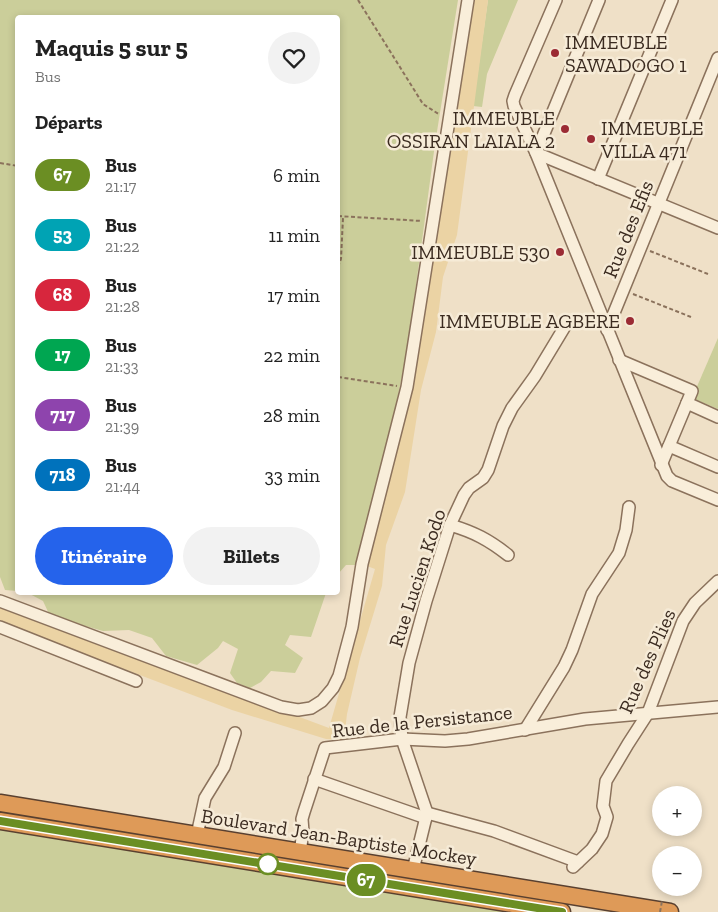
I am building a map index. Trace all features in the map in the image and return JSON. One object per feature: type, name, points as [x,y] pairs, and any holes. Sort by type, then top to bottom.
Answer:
[{"type":"highway","name":"Boulevard Jean-Baptiste Mockey","points":[[0,803],[413,870],[666,906]]},
{"type":"highway","name":"Boulevard Jean-Baptiste Mockey","points":[[0,821],[562,912]]},
{"type":"street","points":[[0,601],[281,707],[298,710],[317,705],[333,688],[352,627],[362,564],[407,387],[468,0]]},
{"type":"street","points":[[556,0],[513,101],[514,106],[536,153],[661,465],[672,481],[718,500]]},
{"type":"street","points":[[536,153],[599,0]]},
{"type":"street","points":[[598,179],[672,0]]},
{"type":"street","name":"Rue des Efis","points":[[607,330],[718,58]]},
{"type":"street","points":[[536,153],[718,228]]},
{"type":"street","name":"Rue Lucien Kodo","points":[[427,816],[402,739],[400,712],[409,663],[426,601],[450,525],[464,495],[469,488],[483,478],[488,470],[503,426],[512,408],[567,323]]},
{"type":"street","points":[[619,360],[692,391],[661,465]]},
{"type":"street","points":[[687,404],[718,417]]},
{"type":"street","points":[[669,446],[718,466]]},
{"type":"street","points":[[525,730],[564,667],[592,594],[619,553],[626,530],[629,507]]},
{"type":"street","points":[[450,525],[470,531],[488,540],[508,555]]},
{"type":"street","name":"Rue des Plies","points":[[427,816],[494,831],[575,864],[592,848],[602,834],[607,817],[603,806],[606,781],[648,713],[683,621],[695,603],[718,582]]},
{"type":"street","points":[[0,627],[136,681]]},
{"type":"street","name":"Rue de la Persistance","points":[[300,852],[303,832],[302,820],[325,748],[402,739],[445,741],[525,730],[585,719],[718,707]]},
{"type":"street","points":[[197,835],[204,798],[224,768],[235,733]]},
{"type":"street","points":[[314,779],[427,816],[413,870]]},
{"type":"path","points":[[358,0],[423,104],[449,122]]},
{"type":"path","points":[[0,162],[15,165]]},
{"type":"path","points":[[340,216],[433,221]]},
{"type":"path","points":[[340,262],[344,217]]},
{"type":"path","points":[[641,247],[708,274]]},
{"type":"path","points":[[624,290],[691,317]]},
{"type":"path","points":[[340,377],[407,387]]},
{"type":"path","points":[[660,912],[666,906]]},
{"type":"green space","points":[[0,0],[458,0],[435,144],[407,352],[393,419],[356,565],[346,565],[340,572],[340,15],[15,15],[15,591],[5,590],[0,577]]},
{"type":"green space","points":[[488,0],[518,0],[487,74],[482,107],[473,106]]},
{"type":"green space","points":[[718,338],[718,409],[692,398]]},
{"type":"green space","points":[[32,595],[325,595],[311,637],[290,635],[285,645],[303,658],[295,673],[271,671],[261,682],[250,688],[237,683],[230,673],[238,649],[223,641],[218,648],[197,665],[166,656],[152,638],[129,630],[103,631],[50,616],[43,601]]},
{"type":"green space","points":[[0,830],[512,912],[0,912]]},
{"type":"sand","points":[[473,0],[488,0],[457,235],[443,277],[436,332],[421,390],[405,492],[386,545],[382,586],[360,658],[347,714],[344,740],[326,739],[232,710],[0,622],[0,605],[329,728],[375,569],[367,566],[412,391]]},
{"type":"bus line","name":"67","points":[[0,821],[562,912]]},
{"type":"place","name":"IMMEUBLE SAWADOGO 1","points":[[555,53]]},
{"type":"place","name":"IMMEUBLE OSSIRAN LAIALA 2","points":[[565,129]]},
{"type":"place","name":"IMMEUBLE VILLA 471","points":[[591,139]]},
{"type":"place","name":"IMMEUBLE 530","points":[[560,252]]},
{"type":"place","name":"IMMEUBLE AGBERE","points":[[630,321]]}]
